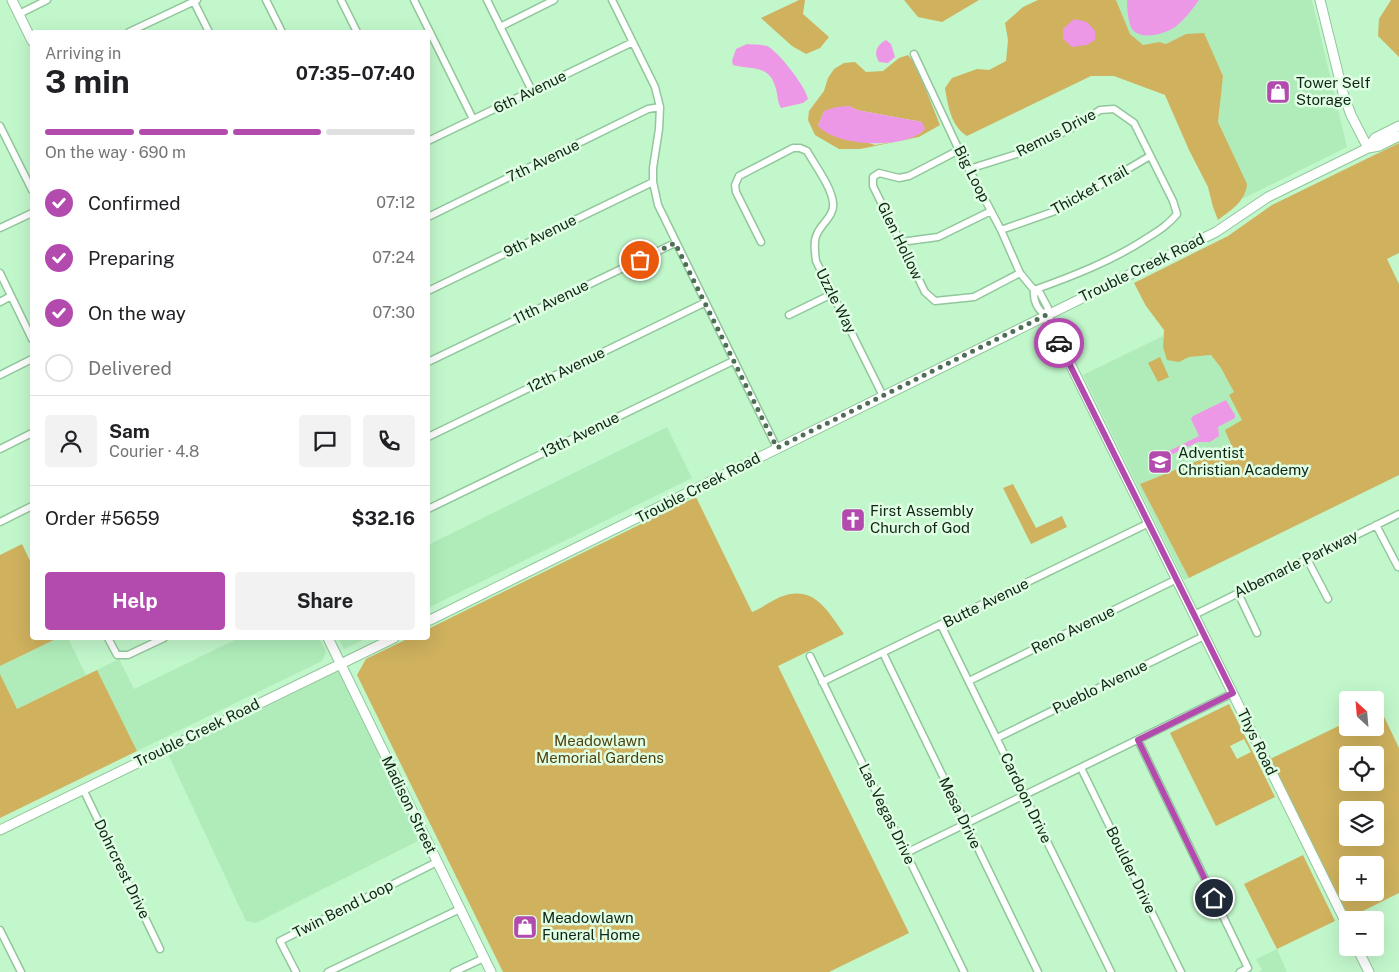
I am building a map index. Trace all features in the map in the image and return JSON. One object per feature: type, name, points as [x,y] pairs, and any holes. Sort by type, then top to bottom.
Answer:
[{"type":"street","points":[[12,0],[30,37]]},
{"type":"street","points":[[19,14],[47,0]]},
{"type":"street","points":[[266,0],[281,30]]},
{"type":"street","points":[[341,0],[356,30]]},
{"type":"street","points":[[414,0],[429,30]]},
{"type":"street","points":[[487,0],[532,91]]},
{"type":"street","points":[[500,27],[554,0]]},
{"type":"street","points":[[612,0],[655,87],[660,107],[660,130],[652,168],[658,205],[704,303],[777,448]]},
{"type":"street","points":[[1320,0],[1350,115],[1368,148]]},
{"type":"street","points":[[133,30],[196,1],[208,30]]},
{"type":"street","points":[[430,32],[474,119]]},
{"type":"street","name":"6th Avenue","points":[[430,141],[633,42]]},
{"type":"street","name":"Big Loop","points":[[914,54],[959,150],[1001,230],[1020,273],[1034,290],[1040,293],[1048,308],[1046,315]]},
{"type":"street","name":"7th Avenue","points":[[430,216],[648,109],[660,107]]},
{"type":"street","name":"Remus Drive","points":[[969,169],[1020,153],[1070,129],[1100,110],[1114,110],[1134,123],[1150,156]]},
{"type":"street","points":[[0,126],[30,186]]},
{"type":"street","name":"Trouble Creek Road","points":[[1368,148],[1375,138],[1399,126]]},
{"type":"street","name":"Trouble Creek Road","points":[[430,620],[1216,232],[1268,197],[1368,148],[1379,146],[1399,136]]},
{"type":"street","name":"Uzzle Way","points":[[761,242],[736,192],[735,185],[739,176],[793,148],[807,151],[830,192],[834,205],[830,215],[817,234],[814,246],[816,261],[883,396]]},
{"type":"street","name":"Glen Hollow","points":[[959,150],[908,176],[899,178],[880,173],[874,177],[873,186],[925,292],[935,301],[974,297],[1020,273]]},
{"type":"street","points":[[1034,290],[1073,276],[1125,253],[1169,224],[1177,214],[1173,201],[1150,156]]},
{"type":"street","name":"Thicket Trail","points":[[1001,230],[1058,210],[1150,156]]},
{"type":"street","name":"9th Avenue","points":[[430,290],[653,182]]},
{"type":"street","points":[[901,242],[938,237],[991,212]]},
{"type":"street","points":[[0,228],[30,213]]},
{"type":"street","name":"11th Avenue","points":[[430,361],[675,243]]},
{"type":"street","points":[[0,273],[30,335]]},
{"type":"street","points":[[789,315],[832,294]]},
{"type":"street","points":[[0,302],[12,296]]},
{"type":"street","name":"12th Avenue","points":[[430,436],[704,303]]},
{"type":"street","name":"Thys Road","points":[[1046,315],[1340,911]]},
{"type":"street","points":[[0,375],[30,360]]},
{"type":"street","name":"13th Avenue","points":[[430,508],[733,361]]},
{"type":"street","points":[[0,449],[30,434]]},
{"type":"street","points":[[0,522],[30,507]]},
{"type":"street","name":"Albemarle Parkway","points":[[1194,615],[1399,514]]},
{"type":"street","name":"Butte Avenue","points":[[822,682],[1149,523]]},
{"type":"street","points":[[1376,525],[1398,567]]},
{"type":"street","points":[[1307,559],[1328,600]]},
{"type":"street","name":"Reno Avenue","points":[[969,681],[1177,579]]},
{"type":"street","points":[[1238,593],[1257,633]]},
{"type":"street","name":"Cardoon Drive","points":[[941,625],[1111,972]]},
{"type":"street","name":"Pueblo Avenue","points":[[997,738],[1204,636]]},
{"type":"street","points":[[109,640],[117,655],[128,655],[160,640]]},
{"type":"street","name":"Madison Street","points":[[329,640],[491,972]]},
{"type":"street","name":"Trouble Creek Road","points":[[0,830],[390,640]]},
{"type":"street","name":"Mesa Drive","points":[[882,653],[1038,972]]},
{"type":"street","name":"Las Vegas Drive","points":[[810,656],[964,972]]},
{"type":"street","points":[[906,854],[1233,693]]},
{"type":"street","points":[[1138,740],[1248,968],[1240,972]]},
{"type":"street","name":"Boulder Drive","points":[[1081,768],[1181,972]]},
{"type":"street","name":"Dohrcrest Drive","points":[[83,789],[160,948]]},
{"type":"street","name":"Twin Bend Loop","points":[[296,972],[280,941],[437,862]]},
{"type":"street","points":[[328,972],[460,909]]},
{"type":"street","points":[[0,930],[21,972]]},
{"type":"street","points":[[1361,956],[1369,972]]},
{"type":"street","points":[[454,972],[484,958]]},
{"type":"shaded area","name":"Tower Self Storage","points":[[1116,0],[1312,0],[1347,147],[1242,199],[1246,192],[1246,184],[1218,122],[1220,107],[1186,34],[1166,44],[1159,42],[1143,45],[1130,35]]},
{"type":"shaded area","points":[[1127,0],[1199,0],[1188,15],[1175,27],[1159,34],[1145,35],[1134,32],[1131,27]]},
{"type":"shaded area","points":[[1074,19],[1087,22],[1095,31],[1095,40],[1087,45],[1072,47],[1063,39],[1063,29]]},
{"type":"shaded area","points":[[886,40],[891,44],[895,57],[888,63],[879,62],[876,52],[880,44]]},
{"type":"shaded area","points":[[747,44],[765,45],[772,49],[797,78],[808,99],[803,103],[781,108],[776,89],[769,75],[759,70],[733,65],[732,61],[736,49]]},
{"type":"shaded area","points":[[849,106],[857,110],[922,122],[925,129],[916,136],[903,140],[888,143],[871,143],[855,142],[840,138],[827,133],[818,126],[824,111],[836,107]]},
{"type":"shaded area","name":"Adventist Christian Academy","points":[[1163,336],[1163,347],[1179,362],[1189,357],[1211,355],[1235,392],[1229,395],[1242,420],[1232,447],[1140,484],[1189,578],[1184,580],[1083,375]]},
{"type":"shaded area","points":[[1226,400],[1235,418],[1218,427],[1219,436],[1210,442],[1198,442],[1158,461],[1153,461],[1155,458],[1199,436],[1191,419],[1193,416]]},
{"type":"shaded area","points":[[667,427],[692,478],[430,607],[430,544]]},
{"type":"shaded area","points":[[54,640],[69,640],[86,675],[17,709],[0,674],[0,666]]},
{"type":"shaded area","points":[[235,640],[320,640],[326,652],[322,661],[137,751],[97,670],[119,659],[134,689]]},
{"type":"shaded area","points":[[339,640],[363,640],[344,649]]},
{"type":"shaded area","points":[[339,668],[422,839],[256,923],[246,921],[167,752]]},
{"type":"shaded area","points":[[1277,949],[1287,972],[1259,972],[1262,970],[1256,959]]},
{"type":"green space","points":[[799,0],[805,0],[803,14],[829,37],[820,48],[806,54],[792,46],[761,18]]},
{"type":"green space","points":[[904,0],[979,0],[942,22],[918,17]]},
{"type":"green space","points":[[1038,0],[1116,0],[1130,34],[1143,45],[1159,42],[1166,44],[1186,34],[1204,33],[1223,76],[1218,122],[1247,184],[1244,195],[1237,205],[1218,220],[1208,187],[1189,150],[1165,95],[1114,76],[1091,76],[967,136],[957,127],[947,102],[945,88],[952,78],[977,69],[989,70],[1006,61],[1008,40],[1005,23],[1023,7]]},
{"type":"green space","points":[[1391,0],[1399,0],[1399,57],[1378,36],[1379,19]]},
{"type":"green space","points":[[908,55],[916,65],[940,125],[919,137],[860,149],[839,149],[815,135],[808,120],[809,111],[824,91],[828,78],[834,69],[844,63],[855,62],[866,72],[883,71],[899,58]],"holes":[[[849,106],[857,110],[922,122],[921,133],[898,141],[875,145],[818,126],[824,111]]]},
{"type":"green space","points":[[1399,143],[1399,253],[1387,259],[1399,284],[1399,475],[1189,578],[1140,484],[1232,447],[1225,430],[1242,420],[1229,395],[1234,392],[1221,368],[1211,355],[1189,357],[1179,362],[1167,360],[1163,347],[1164,330],[1146,306],[1134,283],[1228,236],[1272,205]]},
{"type":"green space","points":[[1160,357],[1169,377],[1158,382],[1148,363]]},
{"type":"green space","points":[[1013,484],[1036,528],[1062,516],[1067,527],[1031,544],[1003,488]]},
{"type":"green space","name":"Meadowlawn Memorial Gardens","points":[[696,497],[752,612],[780,597],[802,594],[811,597],[825,608],[844,634],[778,666],[909,933],[829,972],[503,972],[357,675],[366,659],[405,640],[430,640],[430,628]]},
{"type":"green space","points":[[22,544],[30,561],[30,640],[54,640],[0,666],[0,555]]},
{"type":"green space","points":[[97,670],[137,751],[0,818],[0,674],[17,709]]},
{"type":"green space","points":[[1229,704],[1275,797],[1216,826],[1170,733]],"holes":[[[1244,739],[1251,752],[1237,759],[1230,746]]]},
{"type":"green space","points":[[1384,716],[1399,748],[1399,893],[1384,900],[1384,856],[1339,856],[1339,898],[1270,759],[1339,726],[1339,736],[1384,736]]},
{"type":"green space","points":[[1303,855],[1335,921],[1277,949],[1244,884]]},
{"type":"green space","points":[[1341,901],[1383,901],[1363,911],[1346,911]]},
{"type":"way so far","points":[[640,260],[675,243],[777,448],[1046,315],[1059,343]]},
{"type":"place","name":"Tower Self Storage","points":[[1278,92]]},
{"type":"place","name":"Adventist Christian Academy","points":[[1160,462]]},
{"type":"place","name":"First Assembly Church of God","points":[[853,520]]},
{"type":"place","name":"Meadowlawn Funeral Home","points":[[525,927]]},
{"type":"route","points":[[1059,343],[1233,693],[1138,740],[1214,898]]}]
